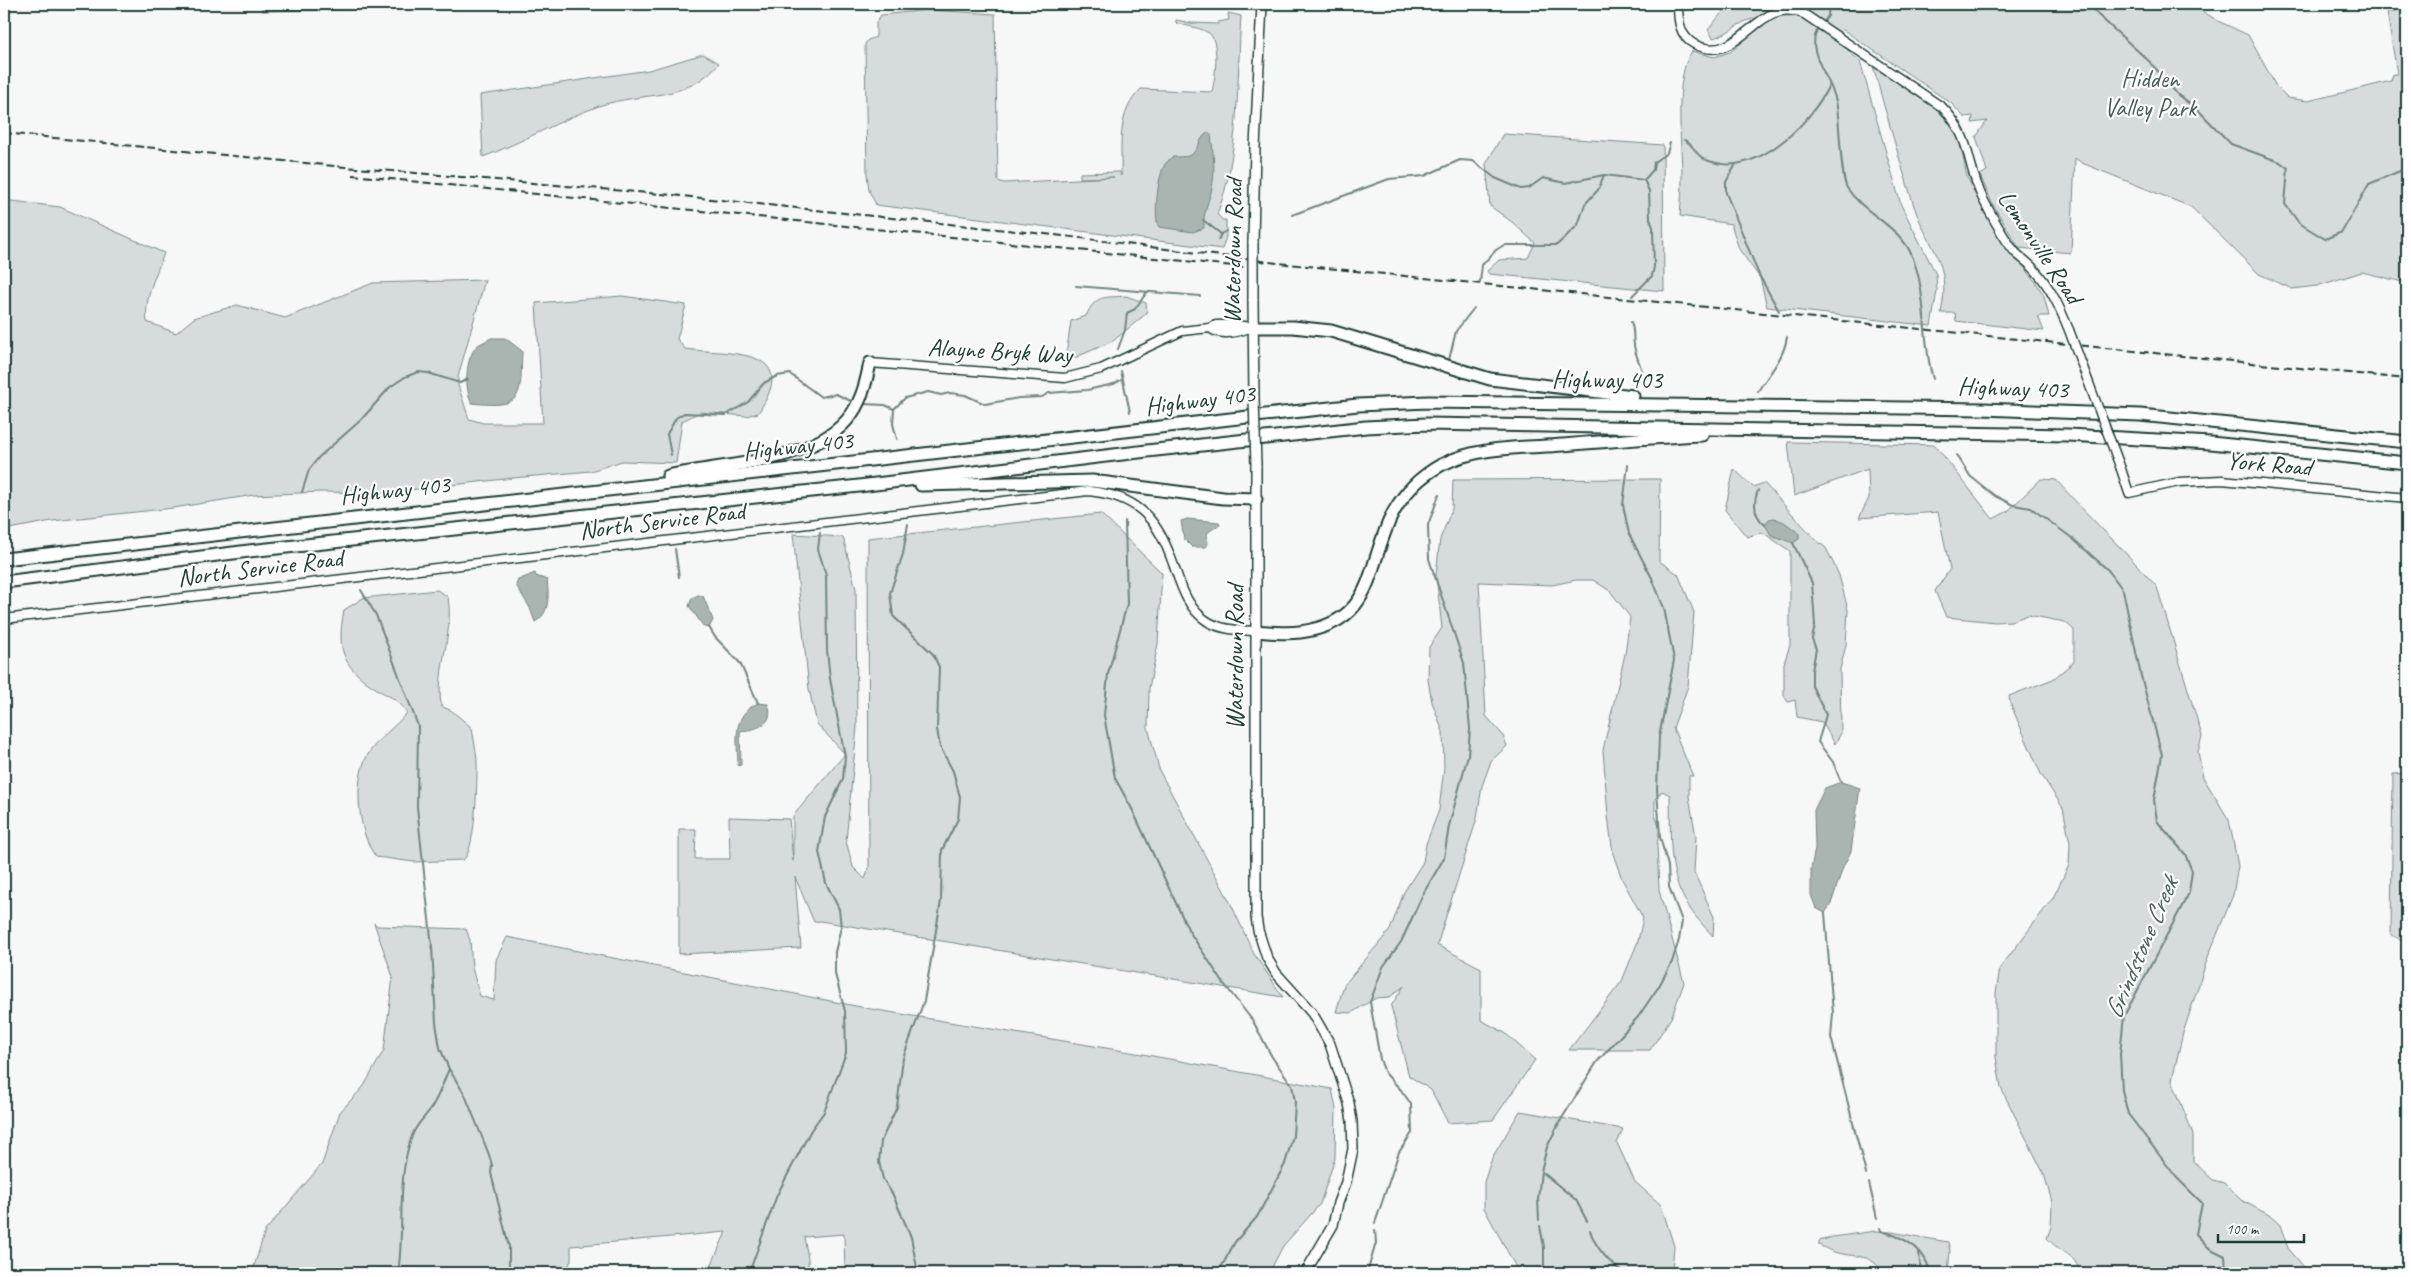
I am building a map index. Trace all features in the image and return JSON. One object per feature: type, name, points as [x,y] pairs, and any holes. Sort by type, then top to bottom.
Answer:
[{"type":"highway","points":[[1252,328],[1293,327],[1331,331],[1490,379],[1584,392],[1729,404]]},
{"type":"highway","points":[[615,488],[800,450],[832,434],[846,421],[858,403],[870,363]]},
{"type":"highway","name":"Highway 403","points":[[4,559],[1358,405],[1428,402],[1729,404],[1983,409],[2140,415],[2407,442]]},
{"type":"highway","name":"Highway 403","points":[[4,582],[249,551],[859,486],[1137,452],[1366,427],[1426,424],[1820,429],[2140,438],[2211,443],[2407,463]]},
{"type":"highway","points":[[1255,632],[1300,632],[1328,624],[1345,614],[1358,601],[1369,583],[1392,515],[1401,501],[1424,476],[1455,459],[1490,451],[1682,436],[1820,429]]},
{"type":"highway","points":[[859,486],[1092,481],[1223,498],[1256,499]]},
{"type":"main road","name":"Waterdown Road","points":[[1262,4],[1255,147],[1252,328],[1256,465],[1255,892],[1258,930],[1268,958],[1276,973],[1312,1013],[1330,1044],[1349,1103],[1353,1136],[1351,1162],[1333,1225],[1305,1273]]},
{"type":"street","name":"Lemonville Road","points":[[1678,4],[1682,30],[1690,42],[1714,50],[1728,46],[1776,12],[1794,10],[1811,18],[1942,107],[1953,118],[1964,136],[1975,181],[1984,202],[2007,241],[2035,269],[2051,290],[2069,330],[2129,493]]},
{"type":"street","name":"Alayne Bryk Way","points":[[870,363],[1053,378],[1073,377],[1101,369],[1175,334],[1193,329],[1210,328],[1216,325],[1235,325],[1252,328]]},
{"type":"street","name":"York Road","points":[[2129,493],[2179,482],[2222,480],[2407,498]]},
{"type":"street","name":"North Service Road","points":[[4,619],[1088,492],[1115,495],[1125,499],[1147,515],[1163,540],[1184,594],[1200,615],[1219,627],[1255,632]]},
{"type":"green space","points":[[262,4],[459,4],[459,8],[262,11]]},
{"type":"green space","name":"Hidden Valley Park","points":[[1729,4],[2191,4],[2218,21],[2248,35],[2276,86],[2288,98],[2308,101],[2391,81],[2393,74],[2397,74],[2387,12],[2396,12],[2396,4],[2407,4],[2407,283],[2362,272],[2317,286],[2292,289],[2259,274],[2191,207],[2082,163],[2075,158],[2071,253],[2019,248],[1992,203],[1980,175],[1987,171],[1976,137],[1987,121],[1972,123],[1973,116],[1964,117],[1951,103],[1842,29],[1844,44],[1860,61],[1901,205],[1936,274],[1937,291],[1931,326],[1767,307],[1760,278],[1739,249],[1731,224],[1680,216],[1682,177],[1680,94],[1686,63],[1692,51],[1714,57],[1730,52],[1765,24],[1759,18],[1753,19],[1741,23],[1713,38],[1708,30]]},
{"type":"green space","points":[[928,10],[995,14],[998,181],[1004,183],[1114,177],[1080,178],[1080,173],[1120,172],[1121,176],[1121,141],[1124,119],[1127,109],[1141,89],[1212,92],[1216,50],[1211,36],[1200,29],[1176,23],[1176,20],[1191,23],[1218,24],[1218,22],[1229,20],[1228,13],[1241,16],[1234,142],[1230,168],[1217,214],[1222,220],[1226,220],[1226,237],[1222,249],[876,205],[869,190],[867,174],[865,44],[868,40],[876,37],[876,23],[881,15]]},
{"type":"green space","points":[[703,54],[719,63],[706,76],[693,84],[663,94],[615,101],[599,106],[483,157],[480,95],[649,70]]},
{"type":"green space","points":[[1873,66],[1942,111],[1958,132],[1967,177],[1989,221],[2035,281],[2044,296],[2049,316],[2038,316],[2044,331],[1956,321],[1955,313],[1941,313],[1944,281],[1941,268],[1914,206]]},
{"type":"green space","points":[[1503,134],[1663,145],[1664,291],[1489,274],[1487,271],[1499,260],[1528,258],[1535,243],[1512,222],[1490,206],[1486,164]]},
{"type":"green space","points":[[4,200],[60,207],[164,253],[149,295],[147,322],[176,333],[194,318],[237,305],[285,318],[373,283],[485,280],[458,377],[458,385],[469,419],[483,423],[543,423],[536,303],[622,296],[686,305],[677,339],[685,349],[739,354],[754,358],[766,365],[772,376],[770,391],[758,413],[746,416],[700,412],[682,421],[676,463],[622,461],[591,471],[383,493],[322,492],[254,495],[173,508],[52,521],[4,530]]},
{"type":"green space","points":[[1126,296],[1146,303],[1147,313],[1113,341],[1065,362],[1071,321],[1086,316],[1093,304],[1102,298]]},
{"type":"green space","points":[[1788,442],[1935,445],[1993,519],[2008,511],[2041,479],[2056,480],[2157,587],[2202,736],[2198,752],[2203,777],[2229,820],[2238,866],[2233,895],[2208,957],[2183,1033],[2172,1080],[2193,1134],[2193,1161],[2213,1180],[2224,1183],[2241,1200],[2269,1215],[2280,1225],[2288,1248],[2309,1273],[2080,1273],[2071,1256],[2047,1238],[2051,1227],[2052,1202],[2044,1174],[2001,1088],[1996,1057],[1996,993],[2000,968],[2053,898],[2069,865],[2070,843],[2063,808],[2041,774],[2010,703],[2009,696],[2053,679],[2074,662],[2074,630],[2065,622],[2028,615],[2011,621],[1995,622],[1946,617],[1935,591],[1950,569],[1938,512],[1859,518],[1869,498],[1868,469],[1794,496]]},
{"type":"green space","points":[[1734,469],[1753,487],[1764,483],[1815,539],[1826,548],[1839,575],[1848,610],[1846,645],[1840,669],[1841,733],[1835,744],[1822,722],[1797,717],[1795,700],[1788,702],[1784,696],[1784,663],[1790,645],[1790,551],[1762,532],[1747,537],[1725,510]]},
{"type":"green space","points":[[1660,479],[1659,561],[1678,574],[1694,612],[1688,686],[1673,728],[1693,776],[1689,776],[1689,796],[1696,837],[1694,872],[1714,917],[1713,936],[1698,920],[1680,890],[1671,850],[1670,795],[1662,791],[1655,799],[1655,815],[1660,829],[1657,844],[1659,890],[1684,983],[1671,1018],[1650,1050],[1569,1050],[1622,981],[1638,941],[1643,918],[1622,879],[1613,854],[1603,750],[1625,654],[1630,617],[1610,591],[1593,580],[1576,580],[1552,585],[1479,582],[1486,716],[1502,734],[1507,746],[1491,761],[1482,786],[1477,818],[1437,945],[1481,968],[1481,1020],[1505,1033],[1535,1060],[1493,1120],[1448,1123],[1431,1090],[1409,1076],[1391,1006],[1404,986],[1390,997],[1376,998],[1351,1013],[1336,1012],[1344,985],[1390,930],[1404,892],[1423,862],[1426,844],[1439,810],[1444,767],[1443,732],[1432,702],[1428,680],[1429,647],[1442,628],[1436,575],[1440,539],[1452,509],[1453,480]]},
{"type":"green space","points":[[1101,514],[1162,573],[1158,644],[1149,688],[1148,728],[1160,772],[1231,904],[1254,954],[1283,997],[820,921],[814,922],[795,877],[801,948],[679,954],[679,829],[696,829],[695,859],[730,859],[729,817],[789,819],[793,861],[793,816],[845,754],[817,724],[809,689],[793,534],[843,537],[856,589],[857,727],[846,841],[853,867],[865,879],[869,867],[868,538]]},
{"type":"green space","points":[[437,590],[448,597],[449,611],[449,624],[441,678],[441,706],[452,711],[472,728],[476,755],[476,804],[473,833],[467,855],[463,860],[414,862],[376,857],[365,835],[362,822],[359,807],[360,779],[367,756],[375,744],[407,713],[399,703],[358,675],[345,658],[341,637],[344,610],[363,598]]},
{"type":"green space","points":[[2407,773],[2407,942],[2391,935],[2393,774]]},
{"type":"green space","points":[[374,923],[377,926],[466,929],[470,940],[472,968],[480,996],[494,1000],[496,960],[507,937],[871,1009],[1142,1054],[1332,1089],[1336,1109],[1335,1158],[1320,1204],[1283,1246],[1269,1273],[845,1273],[844,1234],[804,1237],[808,1258],[808,1273],[708,1273],[726,1232],[571,1246],[571,1260],[566,1273],[252,1273],[265,1231],[322,1164],[340,1112],[364,1086],[384,1050],[393,977]]},
{"type":"green space","points":[[1520,1111],[1623,1129],[1617,1143],[1635,1182],[1661,1205],[1674,1246],[1672,1270],[1676,1273],[1519,1273],[1484,1208],[1484,1182],[1492,1158]]},
{"type":"green space","points":[[1875,1231],[1948,1242],[1950,1251],[1948,1273],[1884,1273],[1869,1259],[1828,1250],[1819,1245],[1819,1241],[1833,1237]]},
{"type":"shaded area","points":[[1209,132],[1211,135],[1214,176],[1204,216],[1204,228],[1193,232],[1159,227],[1156,215],[1157,197],[1165,165],[1172,157],[1192,154],[1205,134]]},
{"type":"shaded area","points":[[491,338],[505,338],[522,351],[519,389],[511,401],[502,404],[472,403],[469,397],[467,382],[470,358],[477,346]]},
{"type":"shaded area","points":[[1774,518],[1784,522],[1799,533],[1799,539],[1793,543],[1771,535],[1765,525],[1769,519]]},
{"type":"shaded area","points":[[1187,519],[1219,522],[1220,524],[1207,533],[1208,544],[1206,547],[1192,547],[1184,539],[1181,521]]},
{"type":"shaded area","points":[[535,573],[536,576],[547,580],[548,592],[546,609],[540,619],[535,622],[530,608],[516,585],[518,580]]},
{"type":"shaded area","points":[[698,595],[703,596],[713,620],[709,628],[704,627],[689,606],[692,598]]},
{"type":"shaded area","points":[[758,703],[768,704],[769,717],[767,722],[758,728],[740,731],[741,765],[738,766],[737,739],[739,722],[749,708]]},
{"type":"shaded area","points":[[1841,782],[1860,788],[1851,851],[1843,867],[1831,904],[1825,913],[1816,908],[1811,895],[1811,869],[1815,848],[1814,810],[1825,788]]},
{"type":"waterway","name":"Grindstone Creek","points":[[1822,24],[1828,16],[1829,4]]},
{"type":"waterway","name":"Grindstone Creek","points":[[2089,4],[2098,15],[2150,62],[2178,95],[2199,111],[2231,144],[2280,162],[2288,168],[2285,204],[2299,223],[2325,239],[2342,232],[2369,184],[2407,168]]},
{"type":"waterway","name":"Grindstone Creek","points":[[1819,28],[1815,35],[1815,48],[1818,60],[1836,101],[1841,160],[1845,182],[1854,197],[1899,236],[1912,256],[1923,301],[1929,364],[1933,379]]},
{"type":"waterway","points":[[1684,140],[1698,154],[1713,162],[1722,164],[1738,163],[1754,159],[1785,140],[1799,127],[1822,99],[1829,85]]},
{"type":"waterway","points":[[1644,180],[1653,170],[1654,162],[1667,153],[1670,143]]},
{"type":"waterway","points":[[1292,215],[1389,179],[1424,176],[1460,160],[1473,161],[1495,178],[1521,189],[1529,188],[1543,178],[1565,183],[1604,175],[1644,180]]},
{"type":"waterway","points":[[1736,164],[1726,182],[1726,193],[1759,275],[1779,311]]},
{"type":"waterway","points":[[1480,282],[1482,265],[1496,250],[1504,245],[1557,245],[1578,225],[1585,204],[1598,190],[1604,175]]},
{"type":"waterway","points":[[1632,296],[1652,276],[1654,267],[1653,227],[1650,219],[1649,191],[1644,180]]},
{"type":"waterway","points":[[1203,220],[1221,234]]},
{"type":"waterway","points":[[1218,240],[1221,234],[1226,231]]},
{"type":"waterway","points":[[1076,286],[1200,296]]},
{"type":"waterway","points":[[1118,349],[1125,330],[1127,313],[1135,309],[1147,292]]},
{"type":"waterway","points":[[1449,360],[1456,331],[1474,308]]},
{"type":"waterway","points":[[1631,322],[1634,346],[1645,385]]},
{"type":"waterway","points":[[1758,391],[1783,352],[1787,337]]},
{"type":"waterway","points":[[1121,371],[1130,412]]},
{"type":"waterway","points":[[302,492],[309,470],[319,457],[361,420],[390,387],[405,377],[418,372],[428,373],[460,383],[468,379]]},
{"type":"waterway","points":[[671,455],[667,434],[676,418],[684,413],[726,415],[748,402],[764,383],[777,376],[790,374],[821,397],[836,394],[853,402]]},
{"type":"waterway","points":[[897,439],[893,424],[894,409],[905,398],[928,392],[941,395],[950,393],[965,395],[985,404],[1019,398],[1042,397],[1049,393],[1087,390],[1114,384],[1123,379]]},
{"type":"waterway","points":[[863,404],[885,405],[894,409]]},
{"type":"waterway","name":"Grindstone Creek","points":[[1957,455],[1970,476],[1995,496],[2013,505],[2031,508],[2072,538],[2108,570],[2123,590],[2141,676],[2162,755],[2154,800],[2157,821],[2185,854],[2192,871],[2189,893],[2124,1016],[2120,1054],[2122,1090],[2128,1114],[2176,1177],[2202,1203],[2196,1234],[2209,1248],[2225,1256],[2226,1273]]},
{"type":"waterway","points":[[1539,1220],[1538,1199],[1541,1171],[1547,1147],[1559,1123],[1597,1062],[1638,1017],[1659,986],[1672,962],[1679,940],[1682,921],[1669,887],[1668,866],[1660,837],[1657,789],[1659,737],[1674,660],[1664,608],[1652,578],[1629,534],[1623,505],[1628,465]]},
{"type":"waterway","points":[[1758,490],[1755,509],[1758,517],[1765,525]]},
{"type":"waterway","points":[[1375,1223],[1399,1152],[1412,1133],[1411,1104],[1385,1073],[1380,1059],[1370,1002],[1383,967],[1401,942],[1423,894],[1444,858],[1449,826],[1468,755],[1470,729],[1464,663],[1429,559],[1428,525],[1439,495]]},
{"type":"waterway","points":[[1125,521],[1127,604],[1108,674],[1104,715],[1115,778],[1132,809],[1189,931],[1224,984],[1253,1021],[1272,1057],[1292,1085],[1295,1102],[1293,1136],[1285,1164],[1257,1217],[1235,1242],[1218,1273]]},
{"type":"waterway","points":[[908,524],[903,554],[890,593],[893,616],[933,654],[939,667],[937,729],[940,747],[953,771],[960,797],[958,819],[942,850],[941,901],[924,1001],[903,1058],[897,1107],[881,1141],[879,1162],[883,1179],[893,1195],[911,1237],[918,1273]]},
{"type":"waterway","points":[[749,1273],[777,1195],[811,1130],[824,1112],[846,1053],[845,1011],[835,974],[835,952],[841,927],[839,909],[826,883],[819,852],[825,817],[843,779],[845,757],[830,679],[827,650],[826,575],[818,549],[820,533]]},
{"type":"waterway","points":[[1793,543],[1812,583],[1815,625],[1812,639],[1816,649],[1812,671],[1812,686],[1826,715],[1818,742],[1833,762],[1841,782]]},
{"type":"waterway","points":[[675,549],[679,577]]},
{"type":"waterway","points":[[361,590],[376,615],[418,726],[417,807],[432,947],[436,1023],[440,1048],[449,1069],[465,1095],[492,1165],[491,1173],[509,1247],[509,1273]]},
{"type":"waterway","points":[[709,627],[715,637],[740,663],[758,703]]},
{"type":"waterway","points":[[1825,913],[1833,1013],[1831,1037],[1866,1174]]},
{"type":"waterway","points":[[398,1273],[402,1186],[407,1152],[414,1132],[434,1104],[449,1069]]},
{"type":"waterway","points":[[1541,1171],[1576,1200],[1587,1221]]},
{"type":"waterway","points":[[1869,1183],[1877,1218]]},
{"type":"waterway","points":[[1540,1226],[1544,1247],[1544,1273]]},
{"type":"waterway","points":[[1880,1228],[1881,1231],[1906,1240],[1919,1250],[1928,1264],[1930,1273]]},
{"type":"waterway","points":[[1367,1273],[1376,1243],[1375,1230]]},
{"type":"waterway","points":[[1590,1230],[1603,1254],[1624,1273]]},
{"type":"waterway","points":[[1919,1252],[1921,1273]]},
{"type":"railway","points":[[4,133],[345,167],[672,195],[1064,236],[1278,263],[2407,379]]},
{"type":"railway","points":[[352,175],[1252,268]]}]
